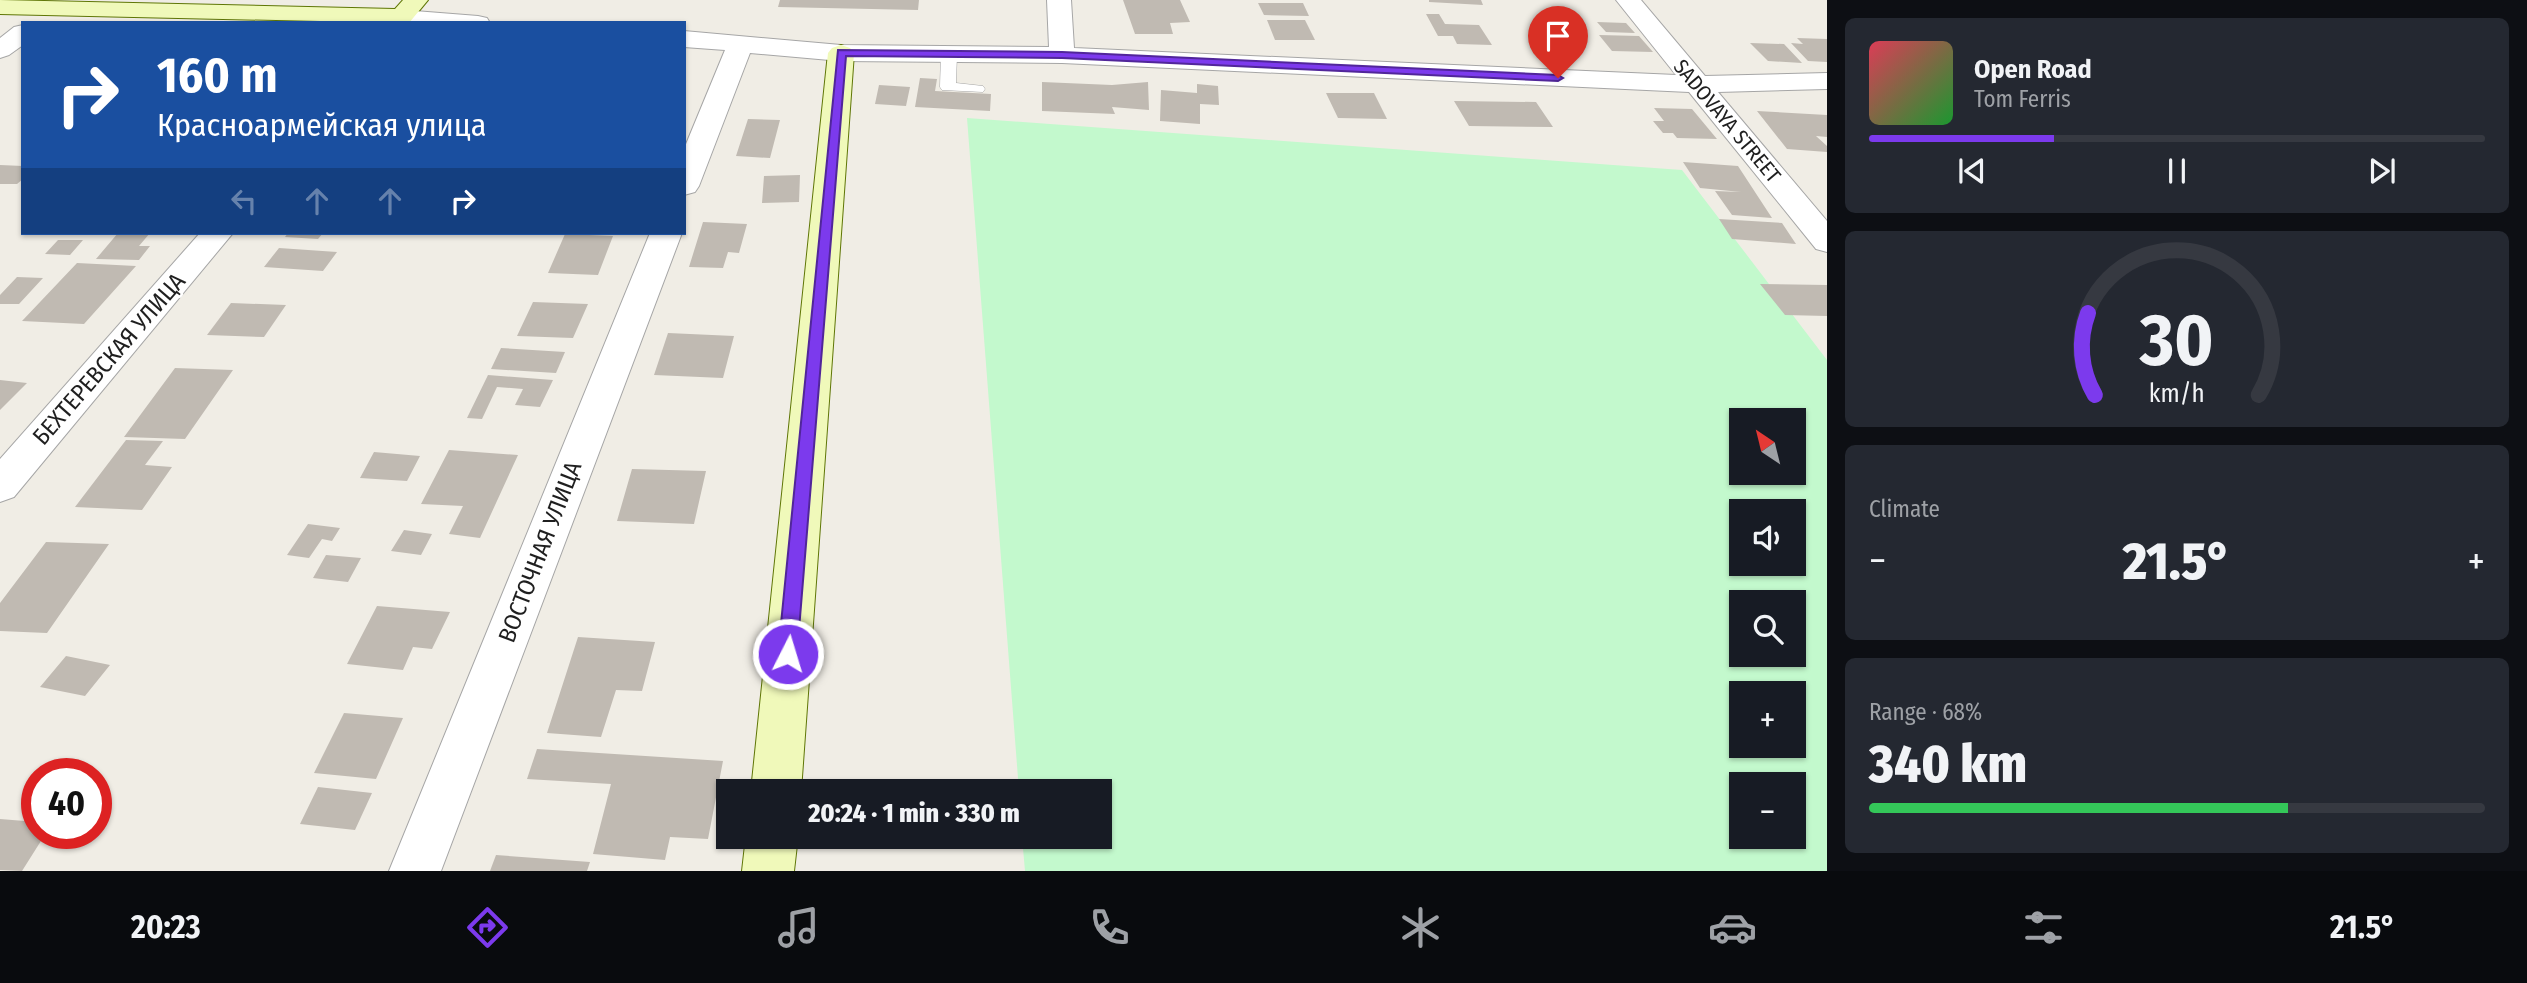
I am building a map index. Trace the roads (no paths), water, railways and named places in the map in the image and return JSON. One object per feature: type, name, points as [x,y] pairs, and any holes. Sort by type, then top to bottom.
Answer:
[{"type":"street","points":[[1059,0],[1062,55]]},
{"type":"street","name":"SADOVAYA STREET","points":[[1628,0],[1827,242]]},
{"type":"street","points":[[0,7],[43,15],[153,5],[405,13],[463,21]]},
{"type":"street","points":[[0,50],[21,34]]},
{"type":"street","points":[[686,39],[841,52],[1062,55],[1695,84],[1827,81]]},
{"type":"street","points":[[686,181],[740,44]]},
{"type":"street","points":[[777,779],[841,52]]},
{"type":"street","name":"БЕХТЕРЕВСКАЯ УЛИЦА","points":[[0,486],[215,235]]},
{"type":"street","name":"ВОСТОЧНАЯ УЛИЦА","points":[[415,871],[665,235]]},
{"type":"street","points":[[768,871],[771,849]]},
{"type":"lane","points":[[949,54],[948,87],[977,89]]}]
